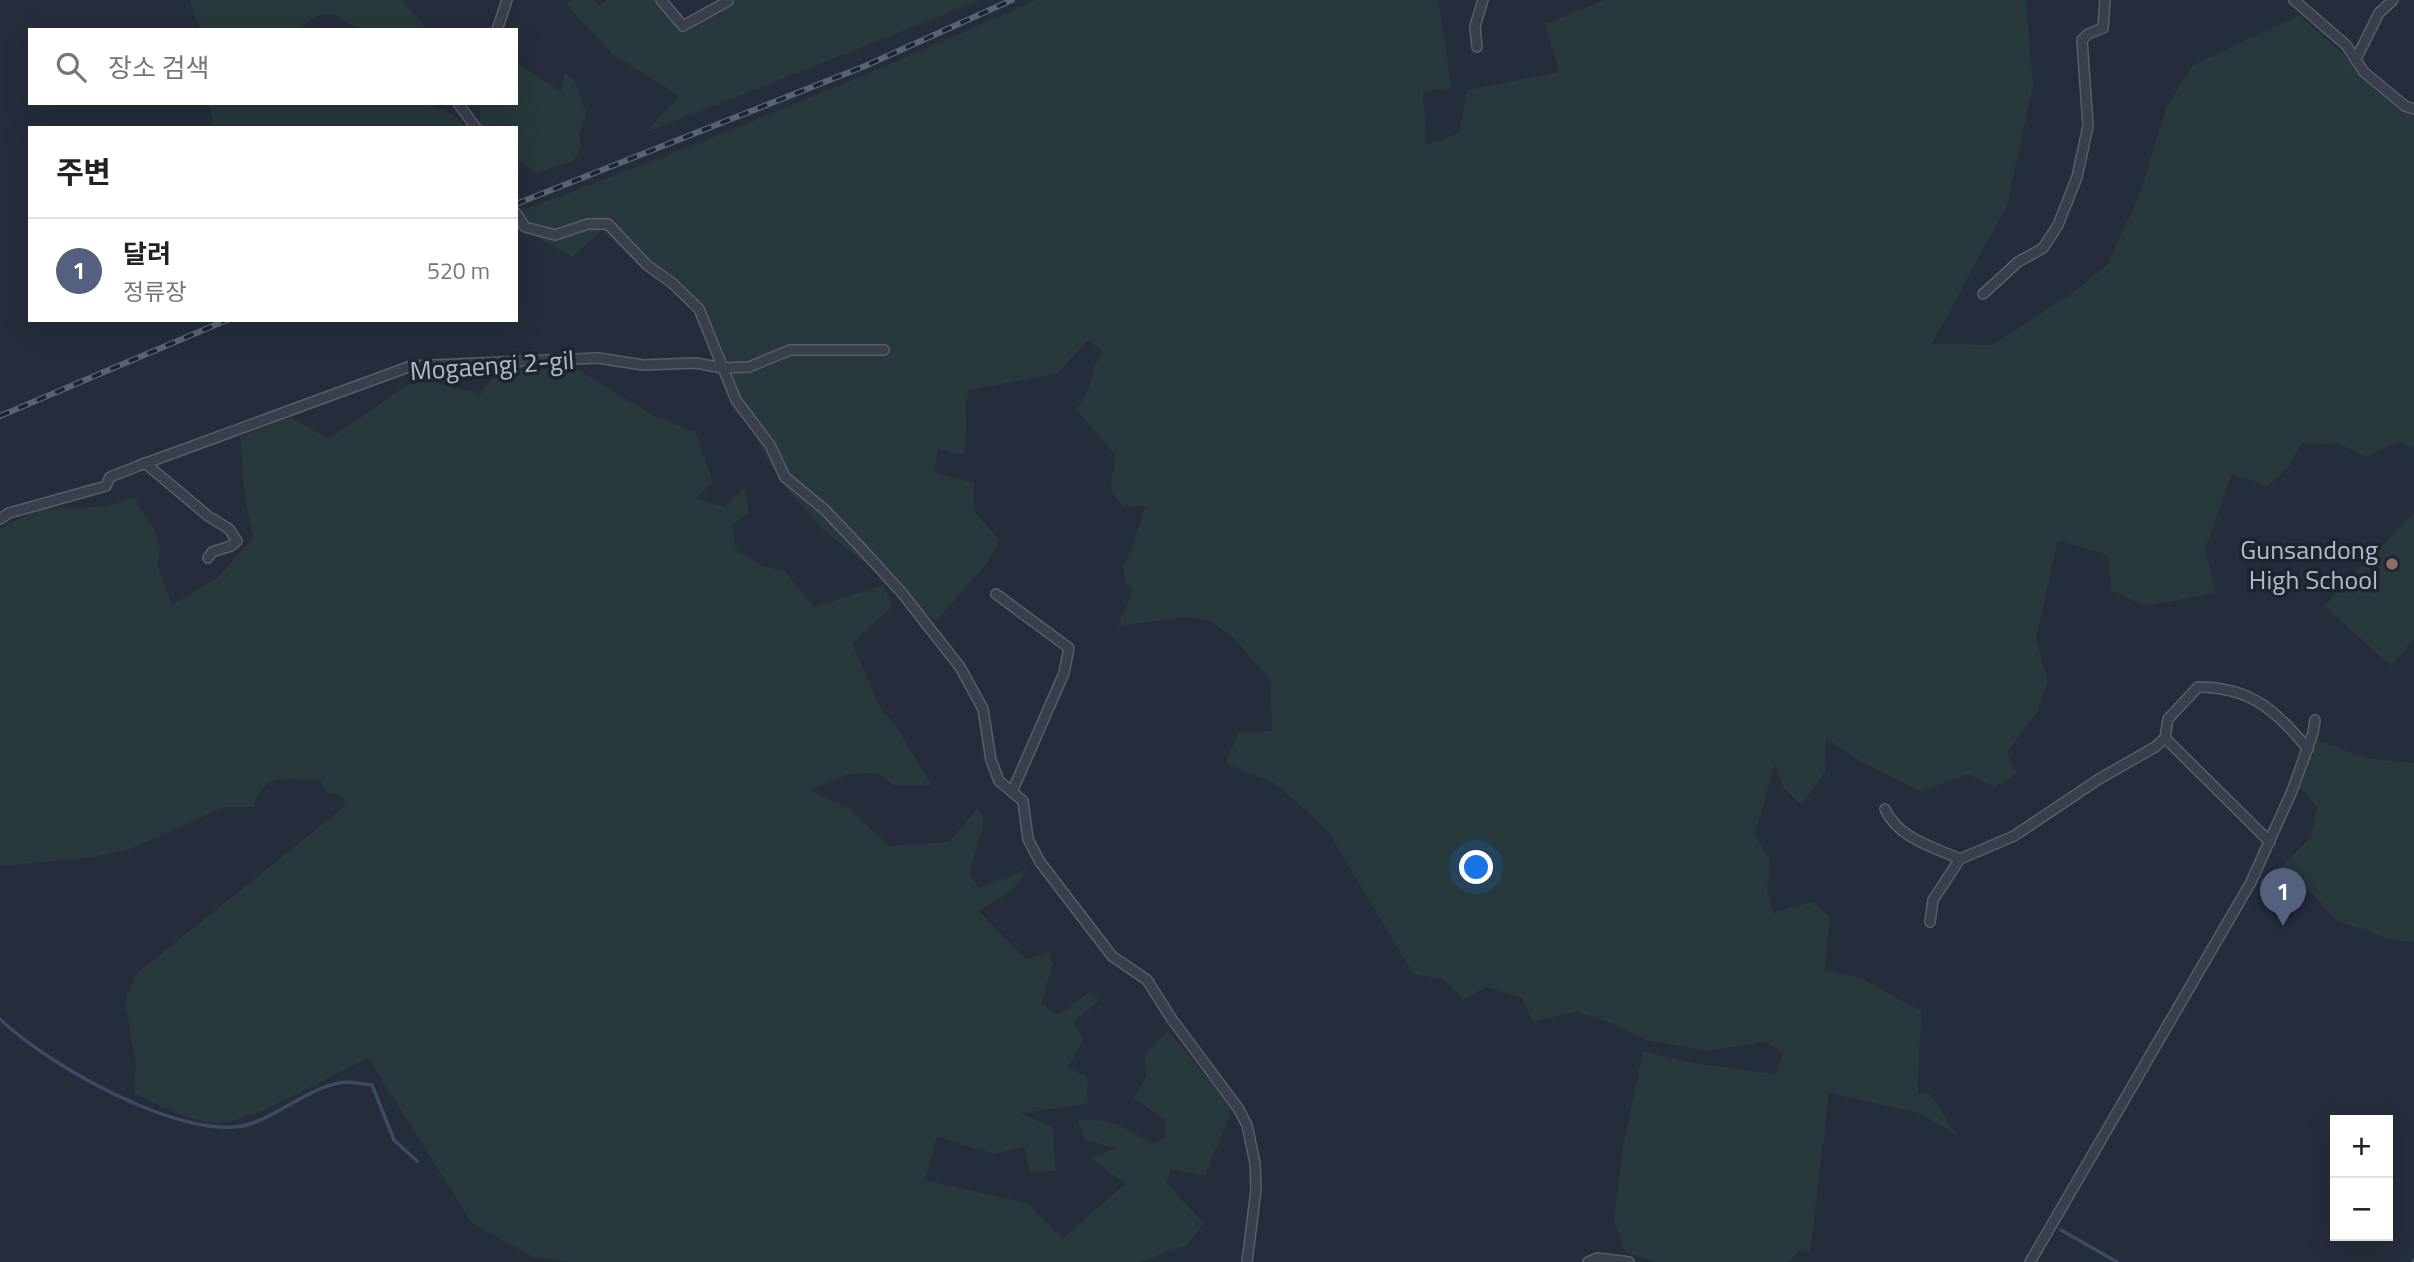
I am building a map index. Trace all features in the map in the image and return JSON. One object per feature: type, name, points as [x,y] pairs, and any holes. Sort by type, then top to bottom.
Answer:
[{"type":"street","points":[[499,28],[508,0]]},
{"type":"street","points":[[661,0],[684,26],[728,1]]},
{"type":"street","points":[[1477,47],[1475,26],[1483,0]]},
{"type":"street","points":[[1983,294],[2018,262],[2043,248],[2059,225],[2077,177],[2088,126],[2082,40],[2088,34],[2103,28],[2105,0]]},
{"type":"street","points":[[2294,0],[2357,57],[2364,72],[2406,106],[2414,109]]},
{"type":"street","points":[[2357,57],[2379,13],[2393,0]]},
{"type":"street","points":[[459,105],[475,126]]},
{"type":"street","points":[[518,216],[525,228],[555,235],[589,223],[608,224],[646,265],[699,309],[736,400],[770,445],[785,477],[825,510],[862,549],[957,663],[984,709],[991,760],[999,781],[1023,801],[1028,839],[1040,862],[1112,956],[1147,980],[1171,1018],[1238,1108],[1247,1125],[1255,1163],[1255,1190],[1247,1262]]},
{"type":"street","name":"Mogaengi 2-gil","points":[[0,519],[9,513],[106,486],[110,477],[145,463],[411,366],[598,358],[643,365],[696,363],[722,368],[749,367],[790,350],[884,350]]},
{"type":"street","points":[[145,463],[208,516],[229,530],[237,541],[232,546],[212,552],[208,558]]},
{"type":"street","points":[[996,594],[1069,648],[1064,673],[1012,792]]},
{"type":"street","points":[[1930,922],[1933,900],[1960,859],[2035,824],[2099,779],[2165,738],[2168,719],[2198,687],[2238,690],[2260,702],[2286,723],[2308,749]]},
{"type":"street","points":[[2029,1262],[2251,882],[2308,749],[2315,720]]},
{"type":"street","points":[[2165,738],[2270,842]]},
{"type":"street","points":[[1885,809],[1892,824],[1902,832],[1960,859]]},
{"type":"street","points":[[1588,1262],[1597,1258],[1629,1262]]},
{"type":"shaded area","points":[[190,0],[402,0],[426,28],[359,28],[329,14],[314,18],[302,28],[199,28]]},
{"type":"shaded area","points":[[571,0],[595,0],[599,6],[607,0],[655,0],[685,33],[734,0],[982,0],[645,133],[679,96],[612,54],[567,5]]},
{"type":"shaded area","points":[[1035,0],[1438,0],[1452,88],[1423,92],[1426,145],[1459,133],[1467,90],[1559,72],[1545,24],[1604,0],[2026,0],[2033,85],[2007,205],[1932,344],[1992,345],[2075,291],[2108,264],[2142,188],[2166,108],[2192,66],[2299,15],[2414,117],[2414,449],[2399,441],[2367,457],[2338,444],[2302,443],[2287,469],[2268,486],[2232,474],[2205,549],[2216,593],[2145,606],[2112,591],[2107,555],[2058,540],[2036,637],[2048,683],[2037,712],[2007,752],[2017,774],[1995,787],[1968,774],[1921,792],[1865,764],[1826,738],[1825,772],[1801,805],[1784,788],[1775,764],[1755,834],[1770,861],[1767,890],[1773,913],[1811,902],[1830,917],[1825,971],[1859,977],[1921,1011],[1918,1094],[1929,1093],[1957,1135],[1918,1113],[1829,1093],[1810,1253],[1801,1249],[1788,1262],[1655,1262],[1625,1252],[1614,1220],[1622,1153],[1643,1051],[1693,1063],[1775,1074],[1784,1053],[1766,1042],[1707,1051],[1646,1040],[1611,1023],[1576,1012],[1533,1022],[1522,998],[1487,987],[1463,1000],[1444,980],[1413,974],[1325,827],[1275,784],[1226,763],[1238,732],[1272,731],[1271,681],[1234,638],[1208,620],[1185,617],[1118,626],[1133,590],[1125,581],[1123,567],[1146,506],[1123,507],[1111,490],[1115,455],[1076,409],[1089,388],[1094,367],[1102,351],[1088,340],[1057,374],[969,390],[963,454],[938,450],[934,472],[974,483],[975,512],[1000,541],[984,567],[936,621],[821,528],[779,480],[749,425],[733,411],[731,375],[683,287],[653,278],[601,230],[573,257],[518,227],[523,210],[909,56]]},
{"type":"shaded area","points":[[518,64],[561,91],[565,73],[575,82],[586,113],[580,133],[580,149],[572,162],[552,167],[539,175],[518,161],[518,126],[480,125],[479,105],[518,105]]},
{"type":"shaded area","points":[[209,105],[428,105],[446,110],[467,126],[214,126]]},
{"type":"shaded area","points":[[579,370],[652,415],[695,432],[713,482],[696,498],[723,507],[745,487],[749,513],[732,524],[736,549],[764,567],[784,570],[814,607],[883,585],[892,607],[852,644],[883,713],[893,721],[932,786],[894,786],[877,773],[849,774],[810,790],[849,808],[889,846],[949,842],[978,808],[984,821],[969,874],[979,887],[1027,869],[1013,890],[979,911],[1026,959],[1048,952],[1053,964],[1041,1004],[1058,1015],[1091,991],[1099,1001],[1074,1022],[1084,1039],[1068,1067],[1087,1077],[1088,1104],[1020,1113],[1053,1127],[1056,1171],[1030,1173],[1024,1147],[994,1154],[937,1137],[925,1180],[1027,1203],[1063,1238],[1125,1184],[1091,1158],[1115,1148],[1085,1140],[1078,1120],[1118,1124],[1152,1144],[1165,1138],[1164,1120],[1134,1098],[1146,1076],[1144,1055],[1168,1030],[1232,1109],[1205,1176],[1171,1169],[1166,1183],[1204,1223],[1187,1245],[1140,1262],[571,1262],[532,1257],[472,1223],[368,1058],[272,1106],[234,1121],[209,1122],[186,1116],[134,1093],[136,1065],[125,1001],[136,974],[345,806],[342,795],[328,793],[320,780],[279,780],[264,787],[254,807],[224,807],[129,850],[87,858],[0,866],[0,528],[45,506],[65,509],[107,506],[134,498],[154,529],[160,548],[158,568],[172,605],[218,577],[253,538],[244,491],[240,437],[291,417],[329,439],[417,378],[480,394],[496,372]]},
{"type":"shaded area","points":[[2414,512],[2414,639],[2391,666],[2324,606]]},
{"type":"shaded area","points":[[2302,735],[2369,759],[2414,763],[2414,942],[2392,940],[2337,921],[2310,891],[2294,901],[2280,885],[2281,867],[2311,837],[2317,807],[2301,789],[2291,784]]},
{"type":"waterway","points":[[0,1019],[21,1037],[83,1078],[157,1112],[193,1123],[226,1127],[253,1123],[333,1084],[345,1082],[372,1085],[394,1140],[417,1161]]},
{"type":"waterway","points":[[2061,1230],[2117,1262]]},
{"type":"railway","points":[[518,203],[865,66],[1012,0]]},
{"type":"railway","points":[[0,416],[222,322]]},
{"type":"place","name":"Gunsandong High School","points":[[2392,564]]},
{"type":"place","name":"달려","points":[[2283,926]]}]
